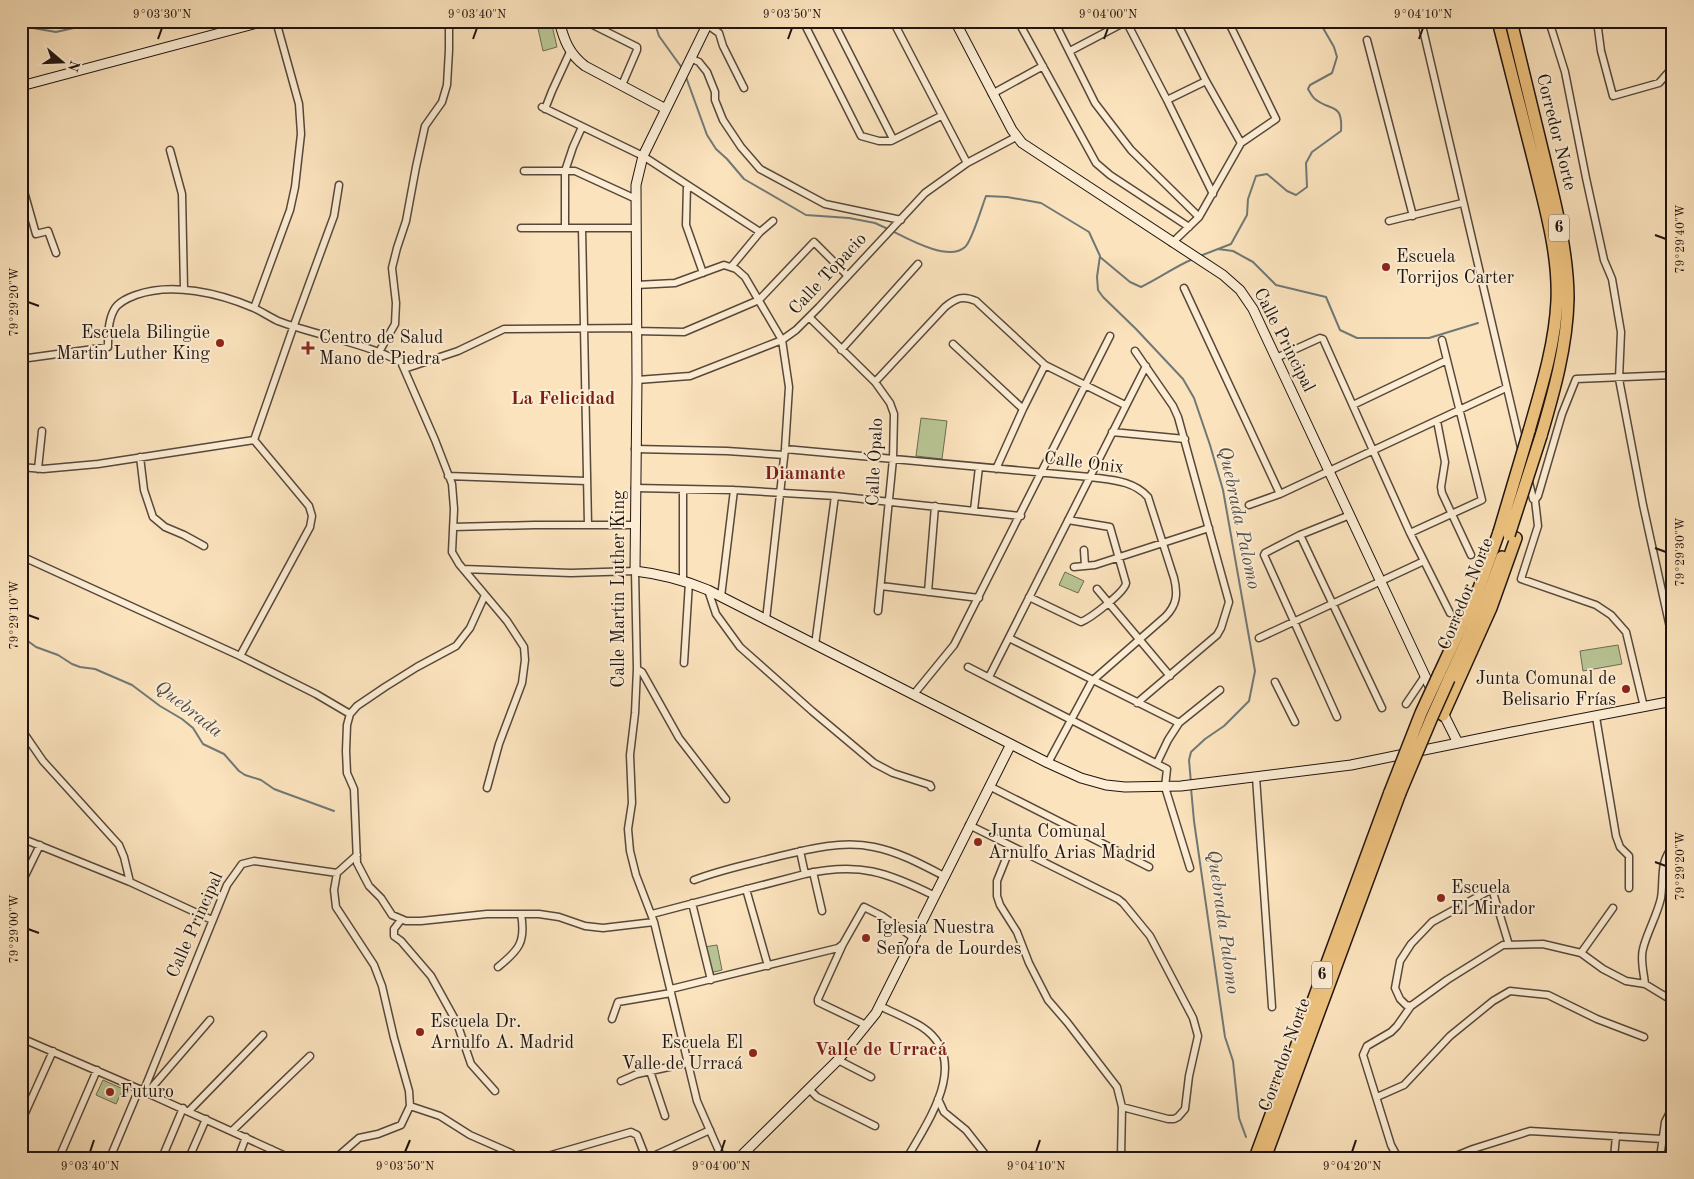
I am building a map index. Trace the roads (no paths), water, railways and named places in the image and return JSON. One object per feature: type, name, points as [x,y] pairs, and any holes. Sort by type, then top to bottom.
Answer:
[{"type":"highway","name":"Corredor Norte","points":[[1498,21],[1543,197],[1556,266],[1557,301],[1553,338],[1546,373],[1529,431],[1508,535]]},
{"type":"highway","name":"Corredor Norte","points":[[1255,1158],[1395,793],[1432,717],[1444,677],[1479,588],[1508,535],[1543,438],[1557,376],[1564,339],[1568,299],[1566,263],[1554,196],[1511,21]]},
{"type":"highway","points":[[1443,715],[1492,608],[1508,535]]},
{"type":"highway","name":"Corredor Norte","points":[[1265,1158],[1395,793]]},
{"type":"street","points":[[21,86],[265,21]]},
{"type":"street","points":[[254,308],[290,210],[296,186],[301,134],[299,104],[276,21]]},
{"type":"street","points":[[379,352],[395,324],[396,303],[392,268],[406,222],[425,126],[442,102],[447,85],[448,21]]},
{"type":"street","points":[[558,21],[570,52],[576,59],[585,66],[666,109]]},
{"type":"street","points":[[585,21],[637,47],[622,85]]},
{"type":"street","points":[[803,21],[861,136],[879,141],[893,139],[941,116]]},
{"type":"street","points":[[832,21],[893,139]]},
{"type":"street","points":[[893,21],[967,163]]},
{"type":"street","name":"Calle Principal","points":[[955,21],[992,94],[1016,137],[1022,144],[1223,275],[1240,290],[1253,309],[1443,715],[1458,743]]},
{"type":"street","points":[[1018,21],[1096,163],[1110,175],[1189,227]]},
{"type":"street","points":[[1054,21],[1095,103],[1131,150],[1198,217]]},
{"type":"street","points":[[1070,51],[1127,21],[1213,194]]},
{"type":"street","points":[[1176,21],[1241,143]]},
{"type":"street","points":[[1172,243],[1198,217],[1241,143],[1276,120],[1228,21]]},
{"type":"street","points":[[1421,21],[1532,499],[1535,500],[1538,526],[1520,579],[1596,606],[1610,615],[1626,632],[1644,707]]},
{"type":"street","points":[[1549,21],[1565,72],[1604,260],[1612,279],[1621,332],[1619,379],[1643,506],[1673,641]]},
{"type":"street","points":[[1598,21],[1601,51],[1614,96],[1659,83],[1673,67]]},
{"type":"street","points":[[706,23],[719,33],[723,46],[744,88]]},
{"type":"street","name":"Calle Martin Luther King","points":[[706,23],[643,156],[636,185],[637,380],[635,571],[637,669],[635,713],[630,755],[632,803],[628,829],[630,851],[636,875],[652,914],[697,1101],[722,1158]]},
{"type":"street","points":[[1367,40],[1413,216]]},
{"type":"street","points":[[570,52],[543,108],[643,156],[760,232]]},
{"type":"street","points":[[689,61],[699,62],[707,72],[723,120],[740,147],[760,169],[825,204],[901,220]]},
{"type":"street","points":[[992,94],[1044,66]]},
{"type":"street","points":[[1167,100],[1206,80]]},
{"type":"street","points":[[565,228],[565,171],[573,146],[582,127]]},
{"type":"street","name":"Calle Topacio","points":[[637,380],[690,376],[782,340],[809,317],[925,193],[967,163],[1016,137]]},
{"type":"street","points":[[170,150],[182,194],[184,289]]},
{"type":"street","points":[[524,171],[575,170],[636,199]]},
{"type":"street","points":[[21,181],[36,234],[48,231],[56,253]]},
{"type":"street","points":[[254,440],[334,216],[339,185]]},
{"type":"street","points":[[687,185],[686,225],[703,273]]},
{"type":"street","points":[[1389,221],[1462,203]]},
{"type":"street","points":[[731,267],[760,232],[773,221]]},
{"type":"street","points":[[521,228],[636,228]]},
{"type":"street","points":[[582,228],[588,525]]},
{"type":"street","points":[[404,369],[458,351],[504,329],[584,328],[684,332],[758,300],[814,242],[847,275]]},
{"type":"street","points":[[841,350],[918,264]]},
{"type":"street","points":[[636,285],[675,284],[724,265],[731,267],[745,277],[782,340],[789,387],[780,494],[766,620]]},
{"type":"street","points":[[1184,288],[1280,494]]},
{"type":"street","points":[[21,360],[108,347],[109,323],[114,310],[119,304],[128,298],[146,292],[184,289],[231,300],[254,308],[277,320],[379,352],[401,362],[448,476],[452,493],[452,552],[463,570],[507,621],[524,647],[522,683],[499,744],[487,788]]},
{"type":"street","points":[[874,382],[945,306],[962,297],[976,302],[1045,365],[1125,405]]},
{"type":"street","name":"Calle Ópalo","points":[[809,317],[874,382],[885,395],[894,414],[893,459],[878,611]]},
{"type":"street","points":[[914,694],[950,650],[979,598],[1110,336]]},
{"type":"street","points":[[1276,358],[1322,338],[1410,533],[1450,614]]},
{"type":"street","points":[[1410,533],[1482,500],[1442,340]]},
{"type":"street","points":[[953,344],[1023,409]]},
{"type":"street","points":[[1135,351],[1173,406],[1185,439],[1229,598],[1220,632],[1137,703]]},
{"type":"street","points":[[1353,405],[1447,360]]},
{"type":"street","points":[[996,469],[1045,365]]},
{"type":"street","points":[[989,677],[1146,366]]},
{"type":"street","points":[[1535,500],[1538,496],[1562,414],[1576,379],[1619,379],[1673,375]]},
{"type":"street","points":[[1249,505],[1280,494],[1506,388]]},
{"type":"street","points":[[1437,421],[1445,462],[1441,487],[1471,555]]},
{"type":"street","points":[[38,468],[42,431]]},
{"type":"street","points":[[1112,432],[1185,439]]},
{"type":"street","points":[[21,468],[98,464],[254,440]]},
{"type":"street","points":[[240,656],[312,522],[311,511],[308,506],[254,440]]},
{"type":"street","name":"Calle Onix","points":[[636,448],[784,452],[893,459],[1090,477],[1129,483],[1141,489],[1148,497],[1164,543],[1176,584],[1176,601],[1172,610],[1092,681],[1048,763]]},
{"type":"street","points":[[140,457],[144,490],[153,517],[165,527],[204,546]]},
{"type":"street","points":[[974,510],[979,467]]},
{"type":"street","points":[[448,476],[586,481]]},
{"type":"street","points":[[635,488],[734,490],[834,496],[1021,516]]},
{"type":"street","points":[[684,489],[686,581],[684,663]]},
{"type":"street","points":[[721,597],[734,490]]},
{"type":"street","points":[[815,644],[834,496]]},
{"type":"street","points":[[928,592],[935,506]]},
{"type":"street","points":[[1337,716],[1293,623],[1264,555],[1300,535],[1350,515]]},
{"type":"street","points":[[1029,597],[1081,622],[1108,602],[1126,585],[1110,527],[1068,520]]},
{"type":"street","points":[[453,527],[635,525]]},
{"type":"street","points":[[1074,567],[1096,565],[1209,528]]},
{"type":"street","points":[[1300,535],[1382,708]]},
{"type":"street","points":[[1084,550],[1085,566]]},
{"type":"street","points":[[21,556],[240,656],[316,694],[350,714]]},
{"type":"street","points":[[1259,638],[1424,561]]},
{"type":"street","points":[[463,570],[572,574],[635,571],[659,574],[686,581],[708,590],[1048,763],[1082,778],[1106,785],[1125,787],[1181,786],[1351,765],[1673,702]]},
{"type":"street","points":[[881,586],[979,598]]},
{"type":"street","points":[[1097,589],[1170,676]]},
{"type":"street","points":[[708,590],[716,614],[740,646],[812,711],[874,763],[888,772],[930,785],[931,787]]},
{"type":"street","points":[[485,595],[470,628],[456,646],[385,687],[357,706],[350,714],[347,725],[347,773],[354,790],[357,862],[368,886],[381,898],[392,915],[406,922],[487,914],[559,917],[586,926],[603,928],[654,922]]},
{"type":"street","points":[[1009,638],[1179,723]]},
{"type":"street","points":[[968,667],[1167,769],[1166,787],[1190,868]]},
{"type":"street","points":[[637,669],[642,672],[679,738],[726,799]]},
{"type":"street","points":[[1406,704],[1425,676]]},
{"type":"street","points":[[1275,682],[1295,722]]},
{"type":"street","points":[[1157,763],[1179,723],[1220,690]]},
{"type":"street","points":[[1596,717],[1616,836],[1620,847],[1629,856],[1628,888]]},
{"type":"street","points":[[21,729],[43,761],[118,846],[124,857],[130,882]]},
{"type":"street","points":[[739,1158],[838,1060],[880,1006],[1011,744]]},
{"type":"street","points":[[1256,777],[1272,1007]]},
{"type":"street","points":[[989,786],[1149,867]]},
{"type":"street","points":[[969,825],[1112,896],[1123,903],[1150,936],[1193,1018],[1198,1036],[1189,1076],[1184,1112],[1174,1119],[1122,1107]]},
{"type":"street","points":[[21,838],[130,882],[212,920]]},
{"type":"street","points":[[21,884],[40,845]]},
{"type":"street","points":[[694,880],[714,872],[800,851],[841,845],[871,846],[909,858],[944,876]]},
{"type":"street","points":[[1011,846],[997,882],[996,889],[1000,905],[1016,932],[1044,994],[1117,1087],[1122,1107],[1120,1158]]},
{"type":"street","points":[[1645,984],[1642,950],[1655,918],[1661,896],[1665,857],[1673,847]]},
{"type":"street","points":[[800,851],[806,874]]},
{"type":"street","points":[[336,1158],[359,1138],[378,1134],[401,1125],[410,1106],[409,1090],[380,979],[374,965],[336,907],[334,890],[337,873],[357,856]]},
{"type":"street","name":"Calle Principal","points":[[110,1158],[143,1090],[227,885],[242,864],[254,861],[337,873]]},
{"type":"street","points":[[652,914],[828,869],[848,868],[874,871],[906,882],[935,896]]},
{"type":"street","points":[[813,872],[822,911]]},
{"type":"street","points":[[746,889],[768,966]]},
{"type":"street","points":[[1411,1006],[1406,1005],[1400,999],[1395,988],[1400,961],[1411,944],[1432,922],[1492,889],[1509,945]]},
{"type":"street","points":[[692,903],[711,980]]},
{"type":"street","points":[[866,1025],[818,1002],[818,998],[843,944],[864,907],[882,916],[914,938]]},
{"type":"street","points":[[1581,953],[1613,908]]},
{"type":"street","points":[[498,967],[519,948],[522,940],[523,926],[521,914]]},
{"type":"street","points":[[402,920],[394,929],[394,936],[401,941],[431,976],[457,1022],[472,1064],[495,1091]]},
{"type":"street","points":[[612,1019],[618,1002],[671,991],[838,948],[843,944]]},
{"type":"street","points":[[1398,1158],[1391,1145],[1364,1055],[1367,1046],[1391,1032],[1411,1006],[1504,945],[1543,944],[1581,953],[1603,969],[1626,980],[1645,984],[1673,1001]]},
{"type":"street","points":[[1377,1097],[1404,1085],[1450,1036],[1493,1001],[1510,991],[1548,995],[1597,1019],[1644,1037]]},
{"type":"street","points":[[880,1006],[923,1028],[937,1042],[943,1054],[945,1082],[933,1112],[908,1158]]},
{"type":"street","points":[[143,1090],[210,1020]]},
{"type":"street","points":[[162,1158],[186,1110],[263,1035]]},
{"type":"street","points":[[21,1038],[143,1090],[290,1158]]},
{"type":"street","points":[[21,1122],[53,1051]]},
{"type":"street","points":[[232,1131],[310,1056]]},
{"type":"street","points":[[838,1060],[871,1078]]},
{"type":"street","points":[[621,1082],[636,1074],[687,1063]]},
{"type":"street","points":[[60,1158],[97,1070]]},
{"type":"street","points":[[650,1071],[666,1116]]},
{"type":"street","points":[[810,1089],[817,1097],[875,1126]]},
{"type":"street","points":[[938,1099],[944,1112],[966,1130],[988,1158]]},
{"type":"street","points":[[410,1106],[440,1116],[470,1134],[511,1153],[517,1158]]},
{"type":"street","points":[[1660,1158],[1665,1122],[1673,1106]]},
{"type":"street","points":[[189,1158],[206,1119]]},
{"type":"street","points":[[541,1158],[631,1132],[637,1135],[647,1158],[710,1130]]},
{"type":"street","points":[[1451,1158],[1472,1149],[1530,1131],[1662,1139]]},
{"type":"street","points":[[1614,1158],[1616,1136]]},
{"type":"street","points":[[238,1158],[246,1138]]},
{"type":"street","points":[[267,1158],[271,1149]]},
{"type":"waterway","name":"Quebrada Palomo","points":[[21,26],[56,32],[78,27],[134,21]]},
{"type":"waterway","name":"Quebrada Palomo","points":[[654,21],[659,36],[682,68]]},
{"type":"waterway","name":"Quebrada","points":[[1200,256],[1231,244],[1247,215],[1248,199],[1256,176],[1267,174],[1287,191],[1296,195],[1307,187],[1306,163],[1312,152],[1341,131],[1338,112],[1315,99],[1308,89],[1310,85],[1332,73],[1337,57],[1334,47],[1319,21]]},
{"type":"waterway","name":"Quebrada Palomo","points":[[686,77],[707,135],[716,149],[744,179],[806,215],[849,218],[875,223],[888,229]]},
{"type":"waterway","name":"Quebrada Palomo","points":[[892,231],[928,248],[939,251],[958,251],[965,247],[971,238],[986,196],[1007,197],[1041,203],[1089,232],[1100,256],[1097,277],[1098,290],[1183,379],[1194,398],[1223,490],[1255,671],[1249,701],[1224,726],[1205,739],[1191,752],[1189,760],[1191,783]]},
{"type":"waterway","name":"Quebrada","points":[[1218,249],[1233,251],[1253,262],[1276,285],[1326,297],[1340,330],[1357,338],[1429,338],[1478,323]]},
{"type":"waterway","name":"Quebrada","points":[[1100,257],[1130,282],[1141,287],[1193,259]]},
{"type":"waterway","name":"Quebrada","points":[[21,636],[36,647],[58,655],[72,664],[95,669],[132,685],[160,706],[182,719],[193,728],[203,744],[224,754],[245,775],[261,780],[274,789],[334,811]]},
{"type":"waterway","name":"Quebrada Palomo","points":[[1191,788],[1225,1037],[1233,1061],[1239,1118],[1246,1137]]},
{"type":"place","name":"Escuela Torrijos Carter","points":[[1386,267]]},
{"type":"place","name":"Escuela Bilingüe Martin Luther King","points":[[220,343]]},
{"type":"place","name":"Centro de Salud Mano de Piedra","points":[[308,348]]},
{"type":"place","name":"Junta Comunal de Belisario Frías","points":[[1626,689]]},
{"type":"place","name":"Junta Comunal Arnulfo Arias Madrid","points":[[978,842]]},
{"type":"place","name":"Escuela El Mirador","points":[[1441,898]]},
{"type":"place","name":"Iglesia Nuestra Señora de Lourdes","points":[[866,938]]},
{"type":"place","name":"Escuela Dr. Arnulfo A. Madrid","points":[[420,1032]]},
{"type":"place","name":"Escuela El Valle de Urracá","points":[[753,1053]]},
{"type":"place","name":"Futuro","points":[[110,1092]]},
{"type":"district","name":"La Felicidad","points":[[563,399]]},
{"type":"district","name":"Diamante","points":[[805,474]]},
{"type":"district","name":"Valle de Urracá","points":[[881,1050]]}]
